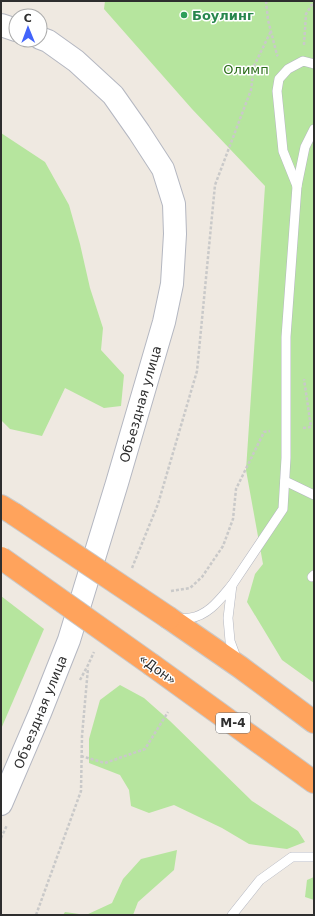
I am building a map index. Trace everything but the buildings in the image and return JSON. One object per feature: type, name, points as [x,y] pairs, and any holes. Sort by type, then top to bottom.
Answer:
[{"type":"highway","points":[[7,510],[240,667],[314,722]]},
{"type":"highway","name":"«Дон»","points":[[1,558],[314,782]]},
{"type":"main road","name":"Объездная улица","points":[[4,814],[40,713],[69,640],[117,483],[164,322],[172,284],[176,234],[174,204],[163,169],[139,132],[113,95],[76,61],[48,41]]},
{"type":"lane","points":[[297,186],[283,151],[277,91],[279,79],[288,69],[303,61],[314,64]]},
{"type":"lane","points":[[169,618],[190,618],[201,615],[214,606],[232,585],[283,509],[286,458],[286,337],[297,186],[305,147],[314,129]]},
{"type":"lane","points":[[285,481],[314,495]]},
{"type":"lane","points":[[232,585],[228,618],[230,641],[240,667]]},
{"type":"lane","points":[[232,915],[260,880],[292,857],[314,857]]},
{"type":"path","points":[[266,1],[277,55],[288,69]]},
{"type":"path","points":[[304,46],[306,14],[314,1]]},
{"type":"path","points":[[130,573],[158,504],[197,371],[215,184],[251,90],[254,66],[271,31]]},
{"type":"path","points":[[76,685],[88,665],[94,651]]},
{"type":"path","points":[[36,915],[81,791],[82,736],[88,665]]},
{"type":"path","points":[[82,756],[105,763],[145,749],[168,712]]},
{"type":"path","points":[[1,838],[4,814]]},
{"type":"green space","name":"Олимп","points":[[105,1],[314,1],[314,683],[282,660],[247,602],[255,574],[263,564],[246,470],[265,186],[192,109],[104,9]]},
{"type":"green space","points":[[1,133],[45,162],[69,205],[90,288],[103,328],[101,350],[124,375],[121,406],[104,408],[65,388],[42,436],[10,429],[1,420]]},
{"type":"green space","points":[[1,596],[44,629],[1,729]]},
{"type":"green space","points":[[120,685],[144,698],[170,721],[252,801],[298,831],[305,842],[287,849],[249,844],[222,828],[174,805],[149,813],[131,806],[129,790],[120,775],[89,763],[89,739],[100,700]]},
{"type":"green space","points":[[177,850],[174,870],[138,902],[133,915],[86,915],[112,903],[123,879],[141,859]]},
{"type":"green space","points":[[314,877],[314,900],[305,897],[307,880]]},
{"type":"green space","points":[[65,912],[86,915],[63,915]]},
{"type":"place","name":"Боулинг","points":[[184,15]]}]
